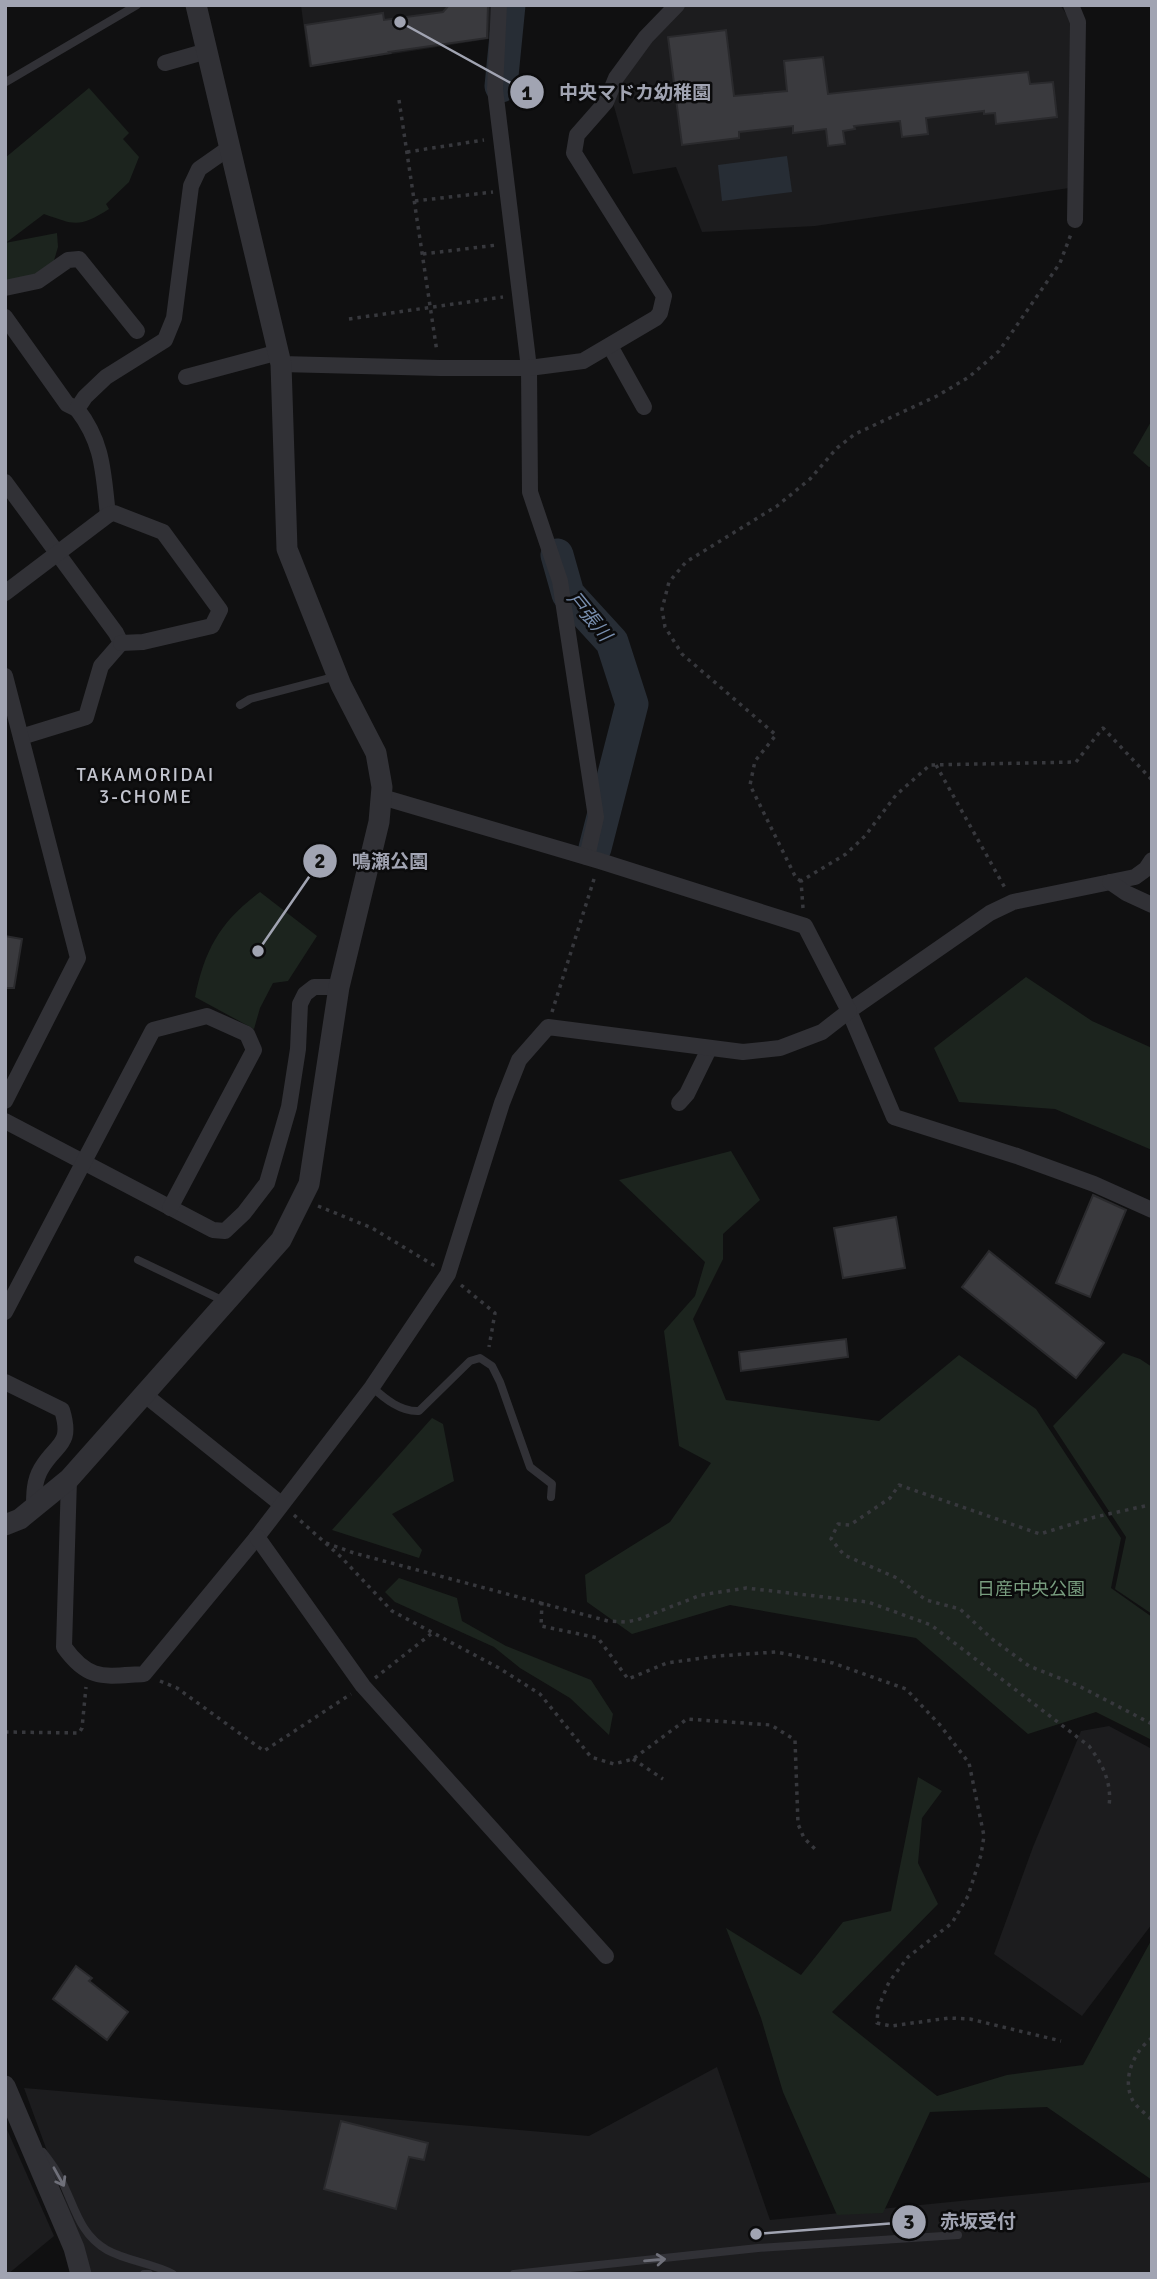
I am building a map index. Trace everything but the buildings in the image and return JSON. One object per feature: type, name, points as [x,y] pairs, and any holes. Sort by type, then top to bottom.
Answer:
[{"type":"street","points":[[5,1525],[20,1519],[69,1479],[281,1240],[309,1184],[339,987],[379,822],[382,797],[376,753],[338,676],[287,549],[280,358],[196,5]]},
{"type":"street","points":[[499,5],[495,89],[529,368],[530,492],[560,581],[596,817],[594,859]]},
{"type":"street","points":[[186,377],[280,358],[440,368],[529,368],[583,361],[656,318],[664,296],[575,153],[577,135],[606,102],[616,78],[646,37],[677,5]]},
{"type":"street","points":[[1071,5],[1078,22],[1075,220]]},
{"type":"street","points":[[165,63],[207,51]]},
{"type":"street","points":[[77,409],[85,397],[106,377],[164,340],[174,318],[191,186],[200,169],[229,148]]},
{"type":"street","points":[[5,288],[38,281],[68,260],[79,259],[137,331]]},
{"type":"street","points":[[5,317],[67,404],[77,409],[90,426],[101,453],[108,515]]},
{"type":"street","points":[[610,346],[644,407]]},
{"type":"street","points":[[5,482],[121,643]]},
{"type":"street","points":[[5,593],[114,513],[163,532],[219,610],[212,626],[143,642],[121,643],[101,666],[86,718],[20,737]]},
{"type":"street","points":[[5,676],[78,958],[5,1101]]},
{"type":"street","points":[[382,797],[594,859],[805,926],[849,1011],[894,1117],[1017,1156],[1094,1184],[1152,1210]]},
{"type":"street","points":[[69,1479],[64,1647],[73,1660],[98,1676],[144,1675],[257,1537],[372,1387],[447,1274],[502,1103],[519,1060],[548,1027],[709,1049],[743,1052],[780,1048],[822,1032],[990,913],[1013,902],[1135,877],[1146,869],[1152,859]]},
{"type":"street","points":[[1110,882],[1152,905]]},
{"type":"street","points":[[5,1121],[214,1230],[225,1231],[244,1213],[267,1183],[289,1107],[298,1049],[300,1004],[305,994],[314,987],[339,987]]},
{"type":"street","points":[[5,1312],[153,1031],[207,1016],[247,1034],[254,1050],[170,1208]]},
{"type":"street","points":[[679,1103],[687,1094],[709,1049]]},
{"type":"street","points":[[5,1382],[62,1410],[67,1427],[62,1442],[41,1469],[34,1486],[34,1508]]},
{"type":"street","points":[[145,1395],[281,1504]]},
{"type":"street","points":[[257,1537],[363,1686],[606,1956]]},
{"type":"street","points":[[5,2086],[74,2248],[81,2274]]},
{"type":"lane","points":[[6,82],[137,5]]},
{"type":"lane","points":[[240,705],[250,699],[338,676]]},
{"type":"lane","points":[[138,1261],[227,1302]]},
{"type":"lane","points":[[372,1387],[390,1402],[411,1412],[419,1411],[470,1361],[480,1359],[492,1366],[530,1467],[552,1484],[551,1497]]},
{"type":"lane","points":[[21,2121],[59,2175],[87,2233],[109,2251],[157,2265],[173,2274]]},
{"type":"lane","points":[[514,2274],[758,2248],[958,2235]]},
{"type":"path","points":[[399,100],[440,368]]},
{"type":"path","points":[[407,152],[500,138]]},
{"type":"path","points":[[415,201],[506,191]]},
{"type":"path","points":[[805,926],[800,881],[796,878],[750,785],[755,761],[776,735],[682,654],[665,627],[662,609],[669,582],[686,562],[778,506],[810,480],[837,448],[855,433],[937,396],[969,377],[999,351],[1060,263],[1075,220]]},
{"type":"path","points":[[423,254],[512,243]]},
{"type":"path","points":[[349,319],[519,295]]},
{"type":"path","points":[[800,881],[846,854],[865,836],[896,795],[930,765],[1076,762],[1103,728],[1152,780]]},
{"type":"path","points":[[936,765],[1013,902]]},
{"type":"path","points":[[548,1027],[594,859]]},
{"type":"path","points":[[1145,1506],[1095,1517],[1040,1534],[899,1485],[890,1498],[850,1525],[838,1524],[831,1539],[844,1555],[897,1578],[926,1600],[960,1609],[992,1639],[1028,1666],[1077,1685],[1152,1724]]},
{"type":"path","points":[[281,1504],[326,1543],[392,1611],[499,1668],[540,1694],[591,1757],[614,1764],[633,1759],[687,1719],[771,1725],[795,1740],[798,1824],[804,1838],[817,1851]]},
{"type":"path","points":[[326,1543],[354,1553],[608,1621],[637,1620],[701,1595],[747,1588],[869,1602],[931,1625],[1089,1746],[1104,1771],[1110,1795],[1109,1806]]},
{"type":"path","points":[[542,1602],[541,1626],[598,1638],[628,1679],[667,1663],[776,1652],[834,1663],[905,1689],[940,1725],[970,1763],[984,1836],[968,1896],[952,1923],[908,1957],[889,1982],[878,2008],[877,2022],[891,2026],[949,2018],[970,2020],[1060,2041]]},
{"type":"path","points":[[144,1675],[177,1688],[264,1751],[363,1686],[431,1634]]},
{"type":"path","points":[[5,1732],[79,1733],[82,1728],[87,1671]]},
{"type":"path","points":[[633,1759],[663,1779]]},
{"type":"path","points":[[1152,2038],[1145,2043],[1132,2062],[1128,2083],[1133,2101],[1152,2120]]},
{"type":"shaded area","points":[[301,5],[497,5],[495,38],[309,67]]},
{"type":"shaded area","points":[[684,5],[1060,5],[1072,22],[1069,188],[815,226],[702,232],[676,167],[633,174],[610,92],[654,32]]},
{"type":"shaded area","points":[[787,156],[792,192],[722,201],[718,165]]},
{"type":"shaded area","points":[[1109,1726],[1152,1749],[1152,1924],[1082,2016],[994,1954],[1033,1847],[1081,1731]]},
{"type":"shaded area","points":[[717,2067],[770,2220],[1152,2182],[1152,2274],[92,2274],[24,2088],[589,2136]]},
{"type":"shaded area","points":[[5,2125],[54,2236],[8,2274],[5,2274]]},
{"type":"green space","points":[[89,88],[129,133],[123,139],[139,157],[129,182],[106,204],[109,209],[91,219],[77,223],[44,214],[7,242],[5,158]]},
{"type":"green space","points":[[57,233],[58,247],[52,267],[5,289],[5,243]]},
{"type":"green space","points":[[1152,420],[1152,466],[1149,467],[1133,453]]},
{"type":"green space","points":[[260,892],[317,936],[288,981],[273,983],[260,1008],[254,1029],[195,997],[204,965],[216,938],[234,914]]},
{"type":"green space","points":[[1026,977],[1092,1021],[1152,1048],[1152,1150],[1055,1109],[959,1102],[934,1048]]},
{"type":"green space","name":"日産中央公園","points":[[731,1151],[760,1200],[723,1234],[723,1259],[693,1319],[726,1400],[879,1421],[959,1355],[1036,1409],[1121,1538],[1111,1588],[1152,1617],[1152,1740],[1096,1712],[1028,1734],[916,1638],[730,1605],[632,1634],[587,1602],[585,1575],[670,1522],[711,1463],[679,1446],[664,1331],[695,1296],[705,1262],[619,1180]]},
{"type":"green space","points":[[1123,1353],[1152,1367],[1152,1614],[1115,1589],[1126,1537],[1053,1426]]},
{"type":"green space","points":[[432,1418],[443,1424],[454,1481],[392,1514],[422,1550],[419,1558],[332,1530]]},
{"type":"green space","points":[[399,1578],[457,1598],[462,1621],[506,1646],[591,1680],[613,1714],[609,1735],[570,1698],[520,1668],[494,1647],[395,1602],[385,1592]]},
{"type":"green space","points":[[918,1777],[942,1791],[922,1818],[918,1863],[938,1904],[832,2012],[937,2096],[1007,2075],[1083,2065],[1152,1939],[1152,2180],[1047,2107],[930,2112],[883,2213],[837,2215],[783,2092],[761,2018],[726,1928],[801,1975],[843,1922],[891,1911]]},
{"type":"waterway","name":"戸張川","points":[[501,86],[509,5]]},
{"type":"waterway","name":"戸張川","points":[[557,555],[568,594],[612,642],[632,704],[595,848]]},
{"type":"place","name":"中央マドカ幼稚園","points":[[400,22]]},
{"type":"place","name":"鳴瀬公園","points":[[258,951]]},
{"type":"place","name":"赤坂受付","points":[[756,2234]]},
{"type":"district","name":"TAKAMORIDAI 3-CHOME","points":[[146,785]]}]
